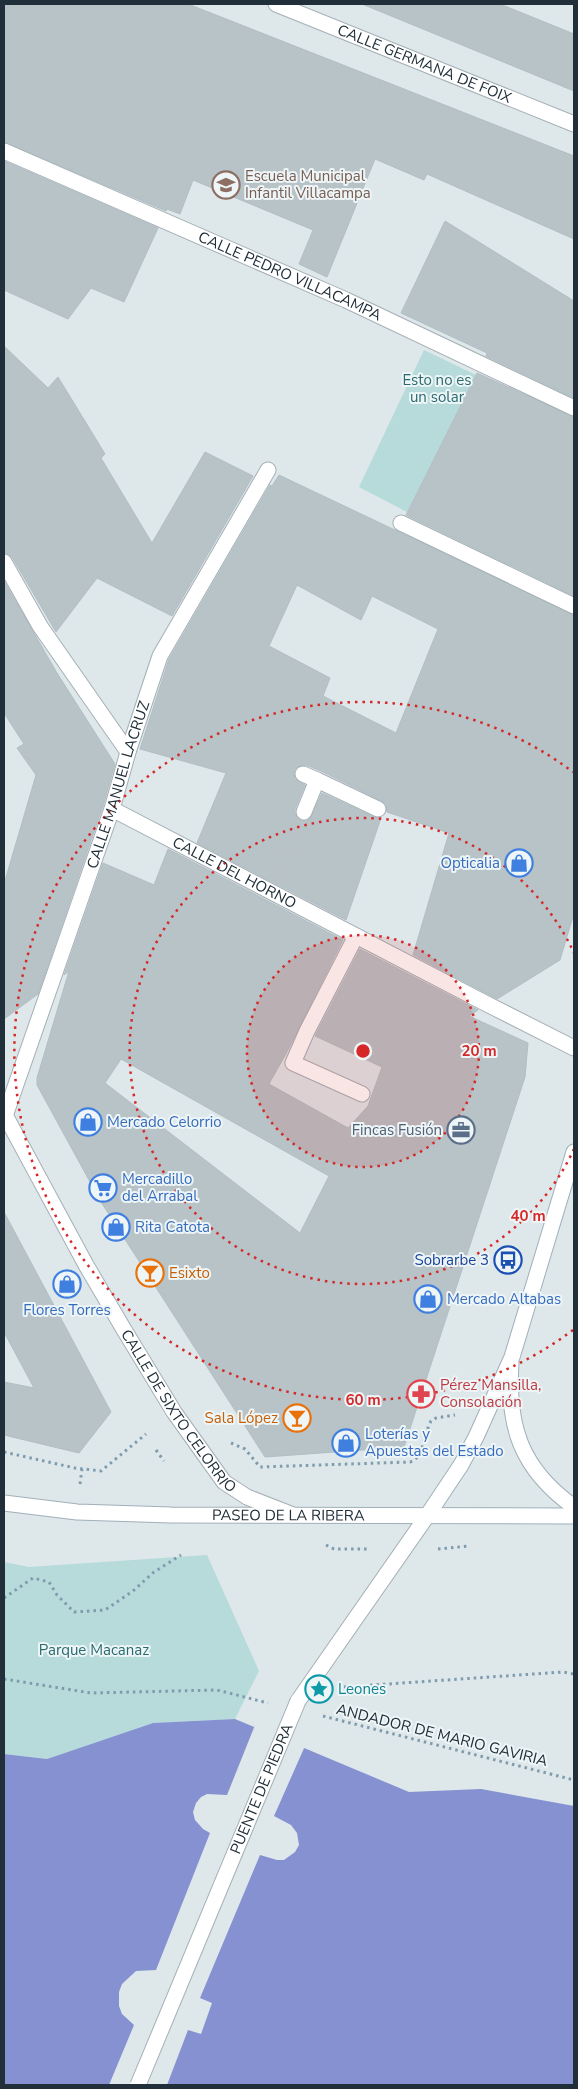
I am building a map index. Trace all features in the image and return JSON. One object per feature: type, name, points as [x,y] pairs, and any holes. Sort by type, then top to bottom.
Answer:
[{"type":"street","name":"CALLE GERMANA DE FOIX","points":[[276,4],[574,124]]},
{"type":"street","name":"CALLE PEDRO VILLACAMPA","points":[[4,151],[346,300],[574,408]]},
{"type":"street","name":"CALLE MANUEL LACRUZ","points":[[4,1114],[112,809],[128,752],[160,656],[268,470]]},
{"type":"street","points":[[401,524],[574,606]]},
{"type":"street","points":[[4,562],[40,626],[128,752]]},
{"type":"street","points":[[303,774],[378,809]]},
{"type":"street","points":[[304,812],[317,780]]},
{"type":"street","name":"CALLE DEL HORNO","points":[[112,809],[274,887],[356,936],[574,1048]]},
{"type":"street","points":[[356,936],[307,1031],[293,1063],[362,1094]]},
{"type":"street","name":"CALLE DE SIXTO CELORRIO","points":[[4,1114],[86,1265],[123,1328],[174,1412],[224,1482],[247,1497],[297,1516]]},
{"type":"street","points":[[574,1152],[512,1357],[510,1395],[516,1430],[524,1454],[536,1472],[548,1485],[574,1507]]},
{"type":"street","name":"PUENTE DE PIEDRA","points":[[138,2085],[298,1701],[428,1516],[461,1465],[476,1437],[512,1357]]},
{"type":"street","name":"PASEO DE LA RIBERA","points":[[4,1503],[78,1512],[297,1516],[574,1516]]},
{"type":"path","points":[[226,1441],[245,1448],[260,1467],[410,1462],[414,1461],[420,1452],[431,1421],[436,1418],[455,1415]]},
{"type":"path","points":[[4,1452],[82,1469],[101,1471],[146,1434]]},
{"type":"path","points":[[156,1450],[164,1462]]},
{"type":"path","points":[[79,1489],[82,1469]]},
{"type":"path","points":[[4,1598],[33,1578],[49,1582],[57,1595],[74,1612],[105,1610],[133,1591],[154,1572],[181,1555]]},
{"type":"path","points":[[298,1701],[346,1686],[563,1672],[574,1674]]},
{"type":"path","points":[[4,1679],[91,1693],[217,1690],[275,1704]]},
{"type":"path","name":"ANDADOR DE MARIO GAVIRIA","points":[[313,1714],[574,1780]]},
{"type":"green space","name":"Esto no es un solar","points":[[424,350],[476,375],[407,512],[359,487]]},
{"type":"green space","name":"Parque Macanaz","points":[[207,1555],[259,1671],[235,1719],[153,1723],[47,1759],[4,1754],[4,1562],[29,1567]]},
{"type":"water","points":[[235,1719],[409,1792],[481,1789],[574,1806],[574,2085],[4,2085],[4,1754],[47,1759],[153,1723]]},
{"type":"pier","points":[[255,1725],[305,1746],[274,1816],[291,1825],[297,1833],[299,1845],[295,1852],[284,1860],[260,1855],[200,1998],[212,2003],[201,2034],[188,2030],[167,2085],[109,2085],[134,2025],[122,2014],[119,2006],[119,1992],[122,1984],[136,1971],[156,1970],[210,1833],[203,1829],[195,1820],[193,1812],[196,1803],[207,1794],[227,1795]]},
{"type":"building","points":[[4,4],[188,4],[574,156],[574,239],[427,174],[424,180],[375,159],[327,277],[299,264],[313,230],[193,180],[180,214],[167,209],[166,211],[4,142]]},
{"type":"building","points":[[362,4],[500,4],[574,34],[574,91]]},
{"type":"building","points":[[4,161],[158,228],[124,302],[91,288],[68,319],[4,290]]},
{"type":"building","points":[[445,221],[574,301],[574,398],[486,356],[487,353],[401,313]]},
{"type":"building","points":[[4,346],[48,388],[58,377],[105,454],[101,458],[152,543],[205,452],[253,476],[172,616],[97,578],[56,632],[12,557],[4,553]]},
{"type":"building","points":[[477,373],[574,417],[574,596],[406,515]]},
{"type":"building","points":[[279,475],[574,615],[574,913],[560,960],[497,999],[413,955],[449,833],[387,812],[386,804],[382,801],[321,771],[306,765],[297,767],[294,771],[295,779],[305,785],[295,809],[295,814],[300,820],[306,821],[310,819],[322,793],[374,817],[381,818],[346,920],[197,843],[226,773],[140,749],[169,659],[270,485],[272,486]],"holes":[[[297,585],[361,620],[372,596],[438,629],[396,733],[323,696],[330,678],[269,646]]]},
{"type":"building","points":[[4,581],[57,673],[115,764],[103,806],[38,994],[4,1019],[4,884],[36,775],[17,748],[24,744],[4,713]]},
{"type":"building","points":[[168,849],[343,940],[269,1084],[348,1128],[368,1106],[382,1067],[315,1036],[360,949],[478,1010],[469,1016],[528,1043],[525,1077],[404,1447],[265,1457],[101,1202],[37,1085],[37,1078],[69,971],[64,975],[103,863],[154,885]],"holes":[[[121,1059],[329,1176],[300,1233],[105,1083]]]},
{"type":"building","points":[[4,1212],[111,1412],[79,1453],[4,1435],[4,1382],[34,1388],[4,1332]]},
{"type":"tunnel","points":[[276,882],[304,812]]},
{"type":"place","name":"Escuela Municipal Infantil Villacampa","points":[[226,185]]},
{"type":"place","name":"Opticalia","points":[[519,863]]},
{"type":"place","name":"Mercado Celorrio","points":[[88,1122]]},
{"type":"place","name":"Fincas Fusión","points":[[461,1130]]},
{"type":"place","name":"Mercadillo del Arrabal","points":[[103,1188]]},
{"type":"place","name":"Rita Catota","points":[[116,1227]]},
{"type":"place","name":"Sobrarbe 3","points":[[508,1260]]},
{"type":"place","name":"Esixto","points":[[150,1273]]},
{"type":"place","name":"Flores Torres","points":[[67,1284]]},
{"type":"place","name":"Mercado Altabas","points":[[428,1299]]},
{"type":"place","name":"Pérez Mansilla, Consolación","points":[[421,1394]]},
{"type":"place","name":"Sala López","points":[[297,1418]]},
{"type":"place","name":"Loterías y Apuestas del Estado","points":[[346,1443]]},
{"type":"place","name":"Leones","points":[[319,1689]]}]
